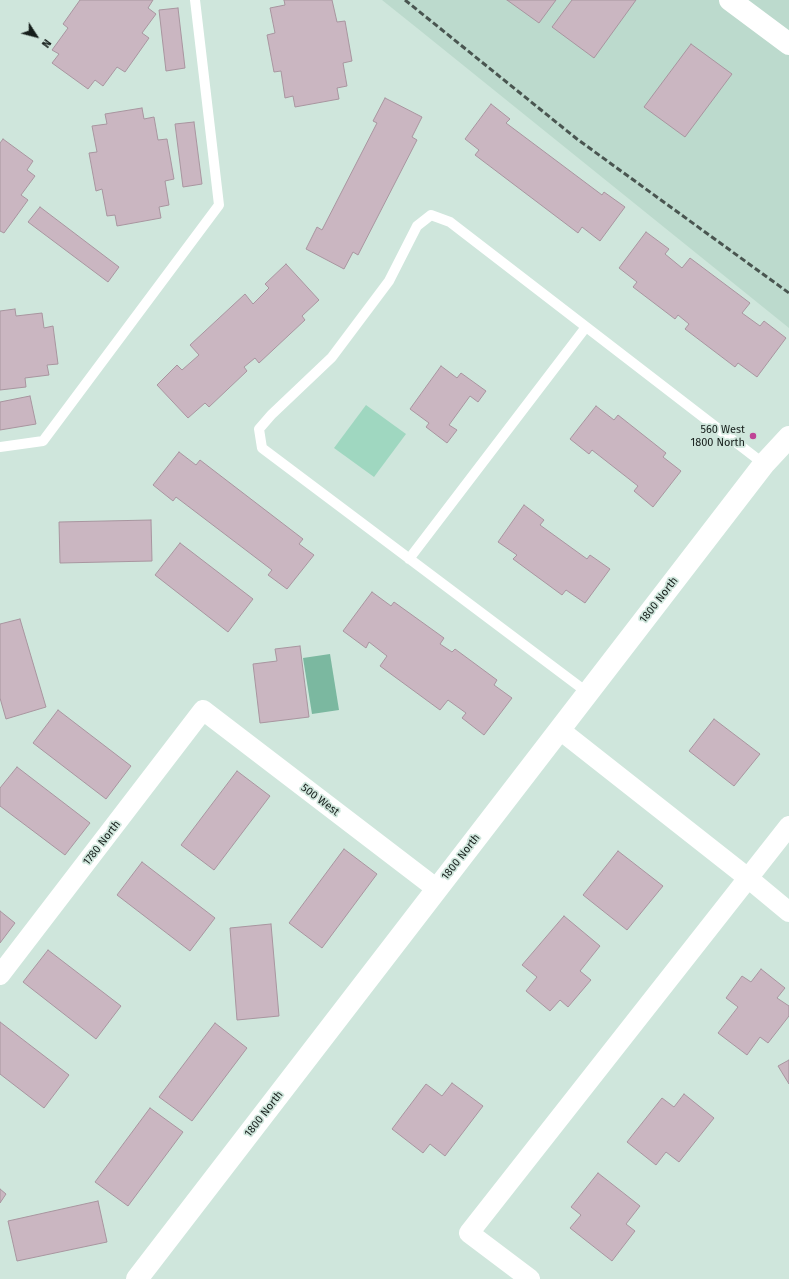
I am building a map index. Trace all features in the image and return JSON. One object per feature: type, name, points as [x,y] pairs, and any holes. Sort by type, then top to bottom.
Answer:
[{"type":"street","points":[[730,0],[789,44]]},
{"type":"street","name":"1800 North","points":[[137,1279],[764,464],[789,437]]},
{"type":"street","name":"500 West","points":[[204,710],[437,889]]},
{"type":"street","name":"1780 North","points":[[0,975],[204,710]]},
{"type":"street","points":[[560,730],[789,912]]},
{"type":"street","points":[[530,1279],[469,1233],[789,826]]},
{"type":"lane","points":[[0,447],[43,441],[219,205],[194,0]]},
{"type":"lane","points":[[588,693],[262,448],[259,430],[272,414],[332,357],[389,281],[417,226],[431,215],[450,222],[764,464]]},
{"type":"lane","points":[[409,559],[586,327]]},
{"type":"shaded area","points":[[382,0],[789,0],[789,328],[417,28]]},
{"type":"shaded area","points":[[366,405],[406,434],[374,477],[334,448]]},
{"type":"shaded area","points":[[330,654],[339,710],[312,714],[303,658]]},
{"type":"building","points":[[80,0],[153,0],[148,8],[156,14],[142,33],[149,38],[125,72],[117,67],[103,86],[95,80],[88,89],[52,63],[59,54],[52,50],[68,28],[63,24]]},
{"type":"building","points":[[284,0],[332,0],[337,22],[345,21],[352,61],[343,63],[347,86],[337,88],[339,99],[295,107],[293,96],[285,98],[281,71],[274,72],[267,35],[275,33],[270,8],[285,5]]},
{"type":"building","points":[[507,0],[556,0],[539,23]]},
{"type":"building","points":[[572,0],[636,0],[594,58],[552,27]]},
{"type":"building","points":[[178,8],[185,68],[166,71],[159,10]]},
{"type":"building","points":[[691,44],[732,74],[685,137],[644,107]]},
{"type":"building","points":[[385,98],[422,117],[412,137],[417,140],[358,255],[353,252],[344,269],[306,249],[317,227],[322,230],[377,123],[373,121]]},
{"type":"building","points":[[491,104],[510,119],[506,123],[602,195],[604,192],[625,207],[600,241],[582,227],[578,233],[475,155],[479,150],[465,139]]},
{"type":"building","points":[[142,108],[144,119],[154,117],[158,140],[167,139],[174,179],[165,181],[169,205],[159,207],[161,218],[117,226],[115,215],[107,216],[102,189],[96,191],[89,153],[97,152],[92,126],[107,124],[105,114]]},
{"type":"building","points":[[194,122],[202,184],[183,187],[175,124]]},
{"type":"building","points":[[3,139],[33,161],[27,170],[35,176],[21,195],[28,200],[4,233],[0,231],[0,143]]},
{"type":"building","points":[[40,207],[119,267],[108,282],[28,222]]},
{"type":"building","points":[[646,232],[669,249],[665,254],[682,268],[690,258],[750,303],[742,313],[760,326],[764,321],[786,338],[757,377],[738,363],[735,367],[685,329],[689,324],[678,315],[675,319],[633,287],[637,282],[619,268]]},
{"type":"building","points":[[286,264],[319,300],[302,316],[305,320],[259,363],[255,358],[244,367],[247,371],[209,407],[205,403],[188,418],[157,385],[177,365],[182,370],[199,355],[190,345],[245,294],[253,304],[269,288],[265,284]]},
{"type":"building","points":[[15,309],[16,316],[42,313],[44,328],[53,326],[58,364],[47,365],[49,375],[25,378],[26,387],[0,390],[0,311]]},
{"type":"building","points":[[441,366],[457,378],[461,373],[486,391],[478,402],[470,396],[449,425],[457,430],[447,443],[426,427],[429,423],[410,409]]},
{"type":"building","points":[[30,396],[36,424],[0,430],[0,402]]},
{"type":"building","points":[[596,406],[614,420],[618,415],[666,453],[663,457],[681,471],[653,507],[634,491],[638,486],[592,450],[589,454],[570,439]]},
{"type":"building","points":[[179,452],[196,465],[200,460],[303,539],[299,544],[314,555],[287,589],[268,575],[272,570],[176,497],[173,501],[153,485]]},
{"type":"building","points":[[524,505],[544,520],[540,525],[587,559],[590,555],[610,569],[585,603],[566,590],[562,595],[513,559],[517,555],[498,542]]},
{"type":"building","points":[[151,520],[152,561],[60,563],[59,522]]},
{"type":"building","points":[[180,543],[253,599],[228,632],[155,575]]},
{"type":"building","points":[[372,592],[391,606],[394,602],[444,638],[440,644],[452,652],[455,649],[497,680],[494,685],[512,698],[484,735],[462,718],[466,713],[448,700],[440,710],[380,666],[387,656],[369,642],[366,648],[343,631]]},
{"type":"building","points":[[20,619],[46,707],[6,719],[0,698],[0,624]]},
{"type":"building","points":[[300,646],[309,717],[260,723],[253,664],[277,661],[275,649]]},
{"type":"building","points":[[58,710],[131,766],[106,799],[33,743]]},
{"type":"building","points":[[714,719],[760,754],[734,786],[689,751]]},
{"type":"building","points":[[17,767],[90,823],[65,855],[0,806],[0,788]]},
{"type":"building","points":[[237,771],[270,796],[214,870],[181,845]]},
{"type":"building","points":[[344,849],[377,874],[322,948],[289,923]]},
{"type":"building","points":[[618,851],[663,886],[627,930],[583,895]]},
{"type":"building","points":[[142,862],[215,918],[190,951],[117,895]]},
{"type":"building","points":[[0,911],[15,923],[0,943]]},
{"type":"building","points":[[564,916],[600,946],[580,971],[591,980],[568,1007],[560,1000],[550,1011],[526,991],[537,977],[522,965]]},
{"type":"building","points":[[271,924],[279,1016],[237,1020],[230,928]]},
{"type":"building","points":[[48,950],[121,1006],[96,1039],[23,982]]},
{"type":"building","points":[[761,969],[785,988],[777,998],[789,1006],[789,1016],[768,1043],[760,1037],[747,1055],[718,1033],[738,1007],[726,998],[742,976],[751,982]]},
{"type":"building","points":[[0,1022],[69,1075],[44,1108],[0,1074]]},
{"type":"building","points":[[215,1023],[247,1048],[192,1121],[159,1097]]},
{"type":"building","points":[[789,1060],[789,1084],[778,1066]]},
{"type":"building","points":[[452,1083],[483,1106],[445,1156],[430,1144],[423,1153],[392,1129],[426,1084],[442,1096]]},
{"type":"building","points":[[684,1094],[714,1118],[679,1162],[666,1152],[656,1165],[627,1142],[662,1098],[674,1107]]},
{"type":"building","points":[[150,1108],[183,1132],[128,1206],[95,1182]]},
{"type":"building","points":[[598,1173],[640,1206],[626,1224],[635,1231],[612,1261],[570,1228],[581,1215],[571,1207]]},
{"type":"building","points":[[0,1189],[6,1194],[0,1203]]},
{"type":"building","points":[[98,1201],[107,1242],[17,1261],[8,1221]]},
{"type":"railway","points":[[405,0],[577,139],[789,293]]},
{"type":"place","name":"560 West 1800 North","points":[[753,436]]}]
